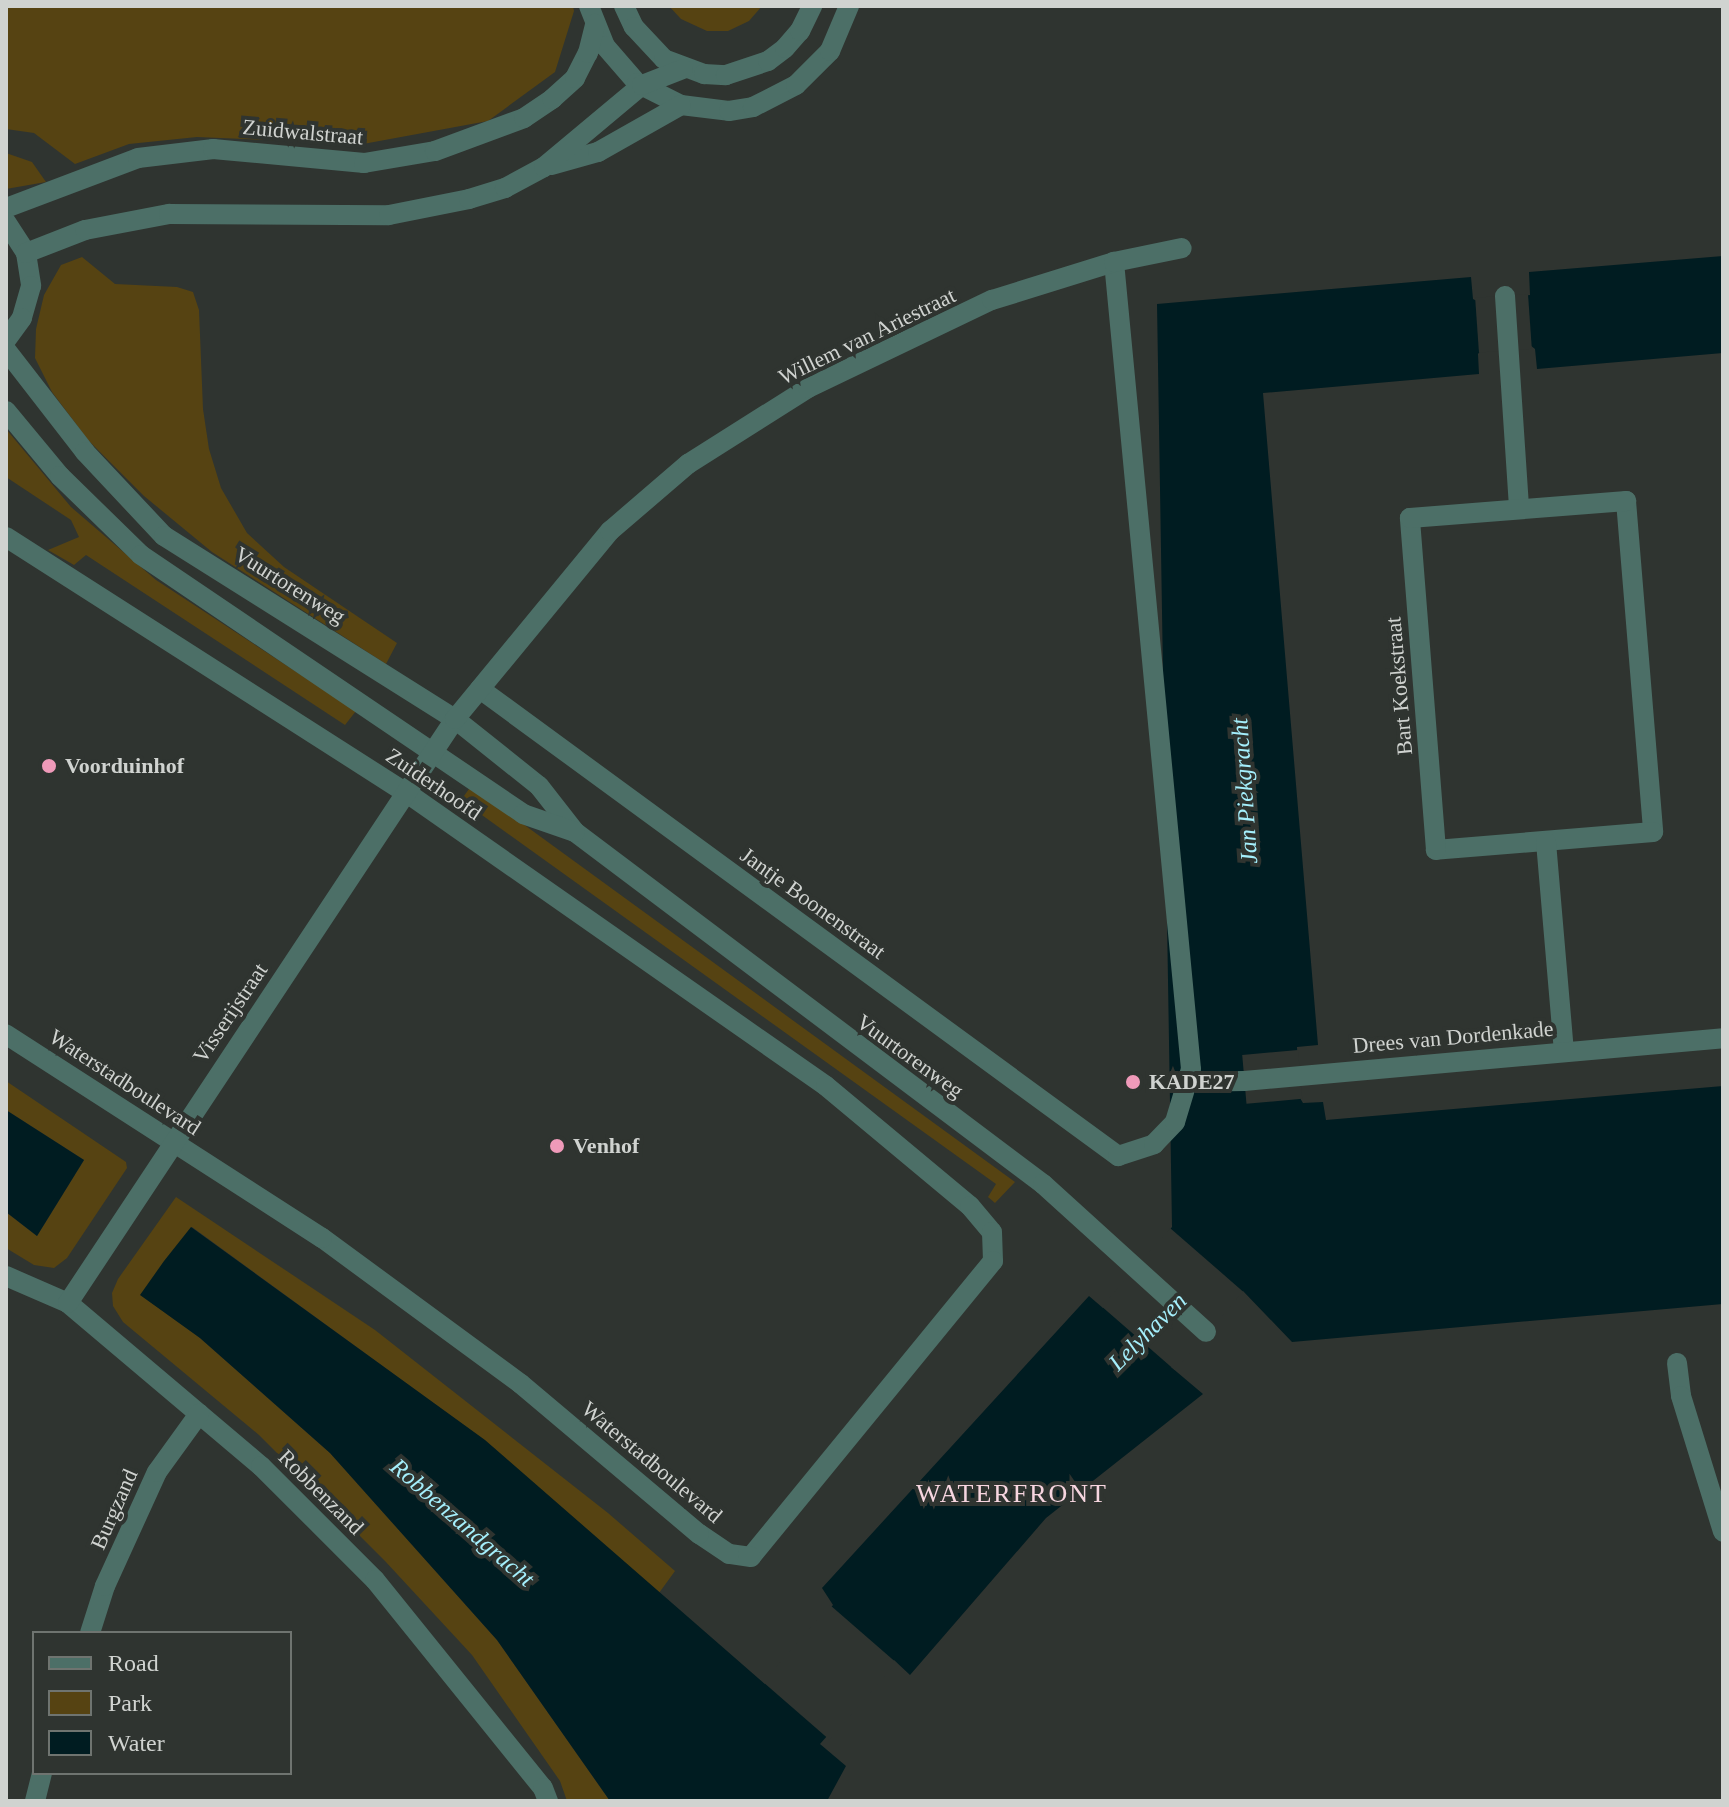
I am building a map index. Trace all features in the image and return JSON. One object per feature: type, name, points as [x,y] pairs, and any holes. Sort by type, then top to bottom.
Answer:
[{"type":"street","points":[[624,6],[647,45],[683,69],[726,75],[768,61],[800,31],[812,6]]},
{"type":"street","points":[[592,15],[620,66],[642,85],[681,105],[729,111],[776,98],[796,85],[830,51],[849,6]]},
{"type":"street","name":"Zuidwalstraat","points":[[6,208],[138,158],[213,149],[364,163],[435,151],[524,118],[552,99],[575,78],[588,53],[592,15]]},
{"type":"street","points":[[544,167],[642,85],[683,69]]},
{"type":"street","points":[[26,253],[85,230],[169,214],[389,215],[493,191],[544,167],[598,152],[681,105]]},
{"type":"street","points":[[6,222],[26,253],[31,286],[22,318],[6,340]]},
{"type":"street","name":"Willem van Ariestraat","points":[[434,750],[455,719],[610,531],[688,464],[808,388],[992,300],[1114,262],[1182,248]]},
{"type":"street","points":[[1114,262],[1191,1069],[1187,1082]]},
{"type":"street","points":[[1505,296],[1519,509]]},
{"type":"street","name":"Vuurtorenweg","points":[[6,350],[85,452],[164,536],[455,719],[539,786],[575,832],[1043,1184],[1206,1332]]},
{"type":"street","name":"Vuurtorenweg","points":[[6,411],[60,476],[141,555],[434,750],[523,814],[575,832]]},
{"type":"street","name":"Bart Koekstraat","points":[[1626,501],[1653,832],[1546,842],[1436,850],[1410,518],[1626,501]]},
{"type":"street","name":"Zuiderhoofd","points":[[6,537],[407,793],[826,1086]]},
{"type":"street","name":"Jantje Boonenstraat","points":[[480,689],[1118,1156],[1154,1144],[1175,1122],[1187,1082]]},
{"type":"street","name":"Visserijstraat","points":[[68,1303],[172,1141],[434,750]]},
{"type":"street","points":[[1546,842],[1564,1051]]},
{"type":"street","name":"Waterstadboulevard","points":[[6,1034],[322,1238],[521,1384],[709,1542],[729,1554],[751,1557],[993,1261],[992,1232],[970,1206],[826,1086]]},
{"type":"street","name":"Drees van Dordenkade","points":[[1187,1082],[1244,1081],[1723,1038]]},
{"type":"street","name":"Robbenzand","points":[[6,1276],[68,1303],[261,1466],[375,1580],[543,1788],[548,1801]]},
{"type":"street","points":[[1677,1363],[1681,1396],[1723,1532]]},
{"type":"street","name":"Burgzand","points":[[91,1631],[105,1586],[157,1472],[199,1414]]},
{"type":"street","points":[[35,1801],[42,1775]]},
{"type":"green space","points":[[6,6],[573,6],[574,11],[555,72],[488,121],[363,144],[197,137],[129,144],[75,164],[34,133],[6,129]]},
{"type":"green space","points":[[669,6],[762,6],[749,21],[728,31],[707,31],[681,19]]},
{"type":"green space","points":[[6,153],[32,162],[46,182],[6,189]]},
{"type":"green space","points":[[82,257],[115,284],[177,287],[193,292],[199,310],[203,409],[209,449],[221,488],[247,533],[284,567],[397,643],[386,664],[212,552],[144,496],[88,440],[52,392],[35,358],[36,329],[44,295],[61,265]]},
{"type":"green space","points":[[6,429],[71,507],[156,580],[356,711],[345,725],[86,555],[74,565],[48,550],[79,537],[71,520],[6,477]]},
{"type":"green space","points":[[469,789],[475,789],[1015,1182],[995,1203],[988,1197],[996,1184],[461,800]]},
{"type":"green space","points":[[6,1081],[126,1162],[127,1168],[67,1258],[54,1268],[34,1265],[6,1248],[6,1212],[37,1236],[84,1160],[6,1110]]},
{"type":"green space","points":[[176,1197],[375,1330],[608,1513],[675,1571],[659,1593],[484,1440],[192,1227],[141,1295],[200,1338],[330,1453],[497,1640],[610,1801],[567,1801],[560,1781],[472,1655],[385,1561],[259,1435],[123,1322],[113,1306],[112,1293],[118,1279]]},
{"type":"water","points":[[1723,256],[1723,353],[1537,369],[1535,349],[1530,345],[1481,350],[1478,354],[1479,374],[1263,393],[1318,1045],[1297,1047],[1300,1098],[1303,1103],[1323,1102],[1326,1120],[1723,1086],[1723,1304],[1292,1342],[1243,1291],[1171,1367],[1203,1394],[1046,1518],[910,1675],[894,1660],[820,1744],[846,1766],[827,1801],[610,1801],[497,1640],[330,1453],[200,1338],[140,1295],[164,1261],[191,1227],[485,1440],[765,1684],[833,1605],[822,1588],[1089,1296],[1103,1308],[1172,1227],[1157,304],[1471,277],[1473,299],[1479,302],[1530,295],[1529,272]]},
{"type":"water","points":[[6,1110],[84,1160],[37,1236],[6,1212]]},
{"type":"pier","points":[[1528,294],[1532,349],[1479,353],[1475,298]]},
{"type":"pier","points":[[1298,1050],[1302,1099],[1246,1104],[1242,1055]]},
{"type":"pier","points":[[1170,1228],[1243,1292],[1175,1370],[1102,1306]]},
{"type":"pier","points":[[830,1605],[896,1663],[829,1740],[763,1682]]},
{"type":"place","name":"Voorduinhof","points":[[49,766]]},
{"type":"place","name":"KADE27","points":[[1133,1082]]},
{"type":"place","name":"Venhof","points":[[557,1146]]},
{"type":"district","name":"WATERFRONT","points":[[1012,1494]]},
{"type":"water label","name":"Jan Piekgracht","points":[[1245,791]]},
{"type":"water label","name":"Lelyhaven","points":[[1148,1332]]},
{"type":"water label","name":"Robbenzandgracht","points":[[462,1523]]}]
